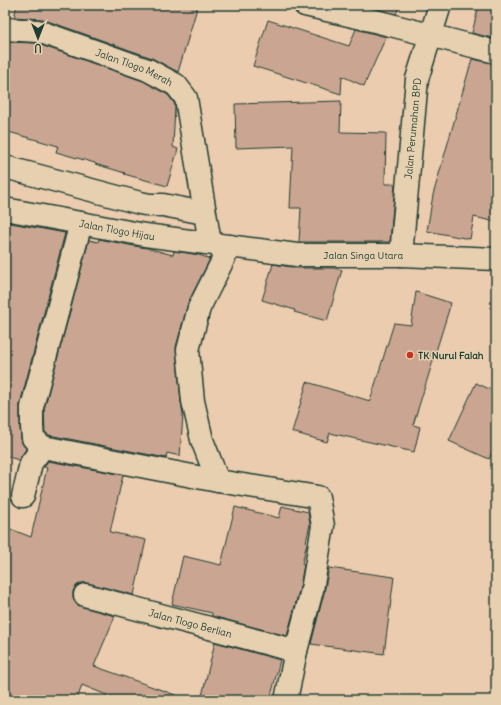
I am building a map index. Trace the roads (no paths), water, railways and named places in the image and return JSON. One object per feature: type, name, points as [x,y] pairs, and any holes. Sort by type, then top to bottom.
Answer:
[{"type":"street","points":[[304,5],[375,21],[496,52]]},
{"type":"street","name":"Jalan Perumahan BPD","points":[[401,255],[417,79],[440,5]]},
{"type":"street","name":"Jalan Tlogo Merah","points":[[5,30],[38,31],[148,70],[176,85],[186,98],[204,213],[220,244]]},
{"type":"street","points":[[5,167],[140,203],[163,204],[204,213]]},
{"type":"street","name":"Jalan Tlogo Hijau","points":[[5,209],[145,235],[220,244]]},
{"type":"street","points":[[81,223],[32,407],[33,438],[43,447],[218,482],[318,497],[323,526],[312,590],[296,651],[286,700]]},
{"type":"street","points":[[218,482],[202,440],[193,401],[188,350],[199,308],[220,244]]},
{"type":"street","name":"Jalan Singa Utara","points":[[220,244],[297,255],[401,255],[496,259]]},
{"type":"street","points":[[23,496],[31,463],[43,447]]},
{"type":"street","name":"Jalan Tlogo Berlian","points":[[85,595],[296,651]]},
{"type":"place","name":"TK Nurul Falah","points":[[410,355]]}]
